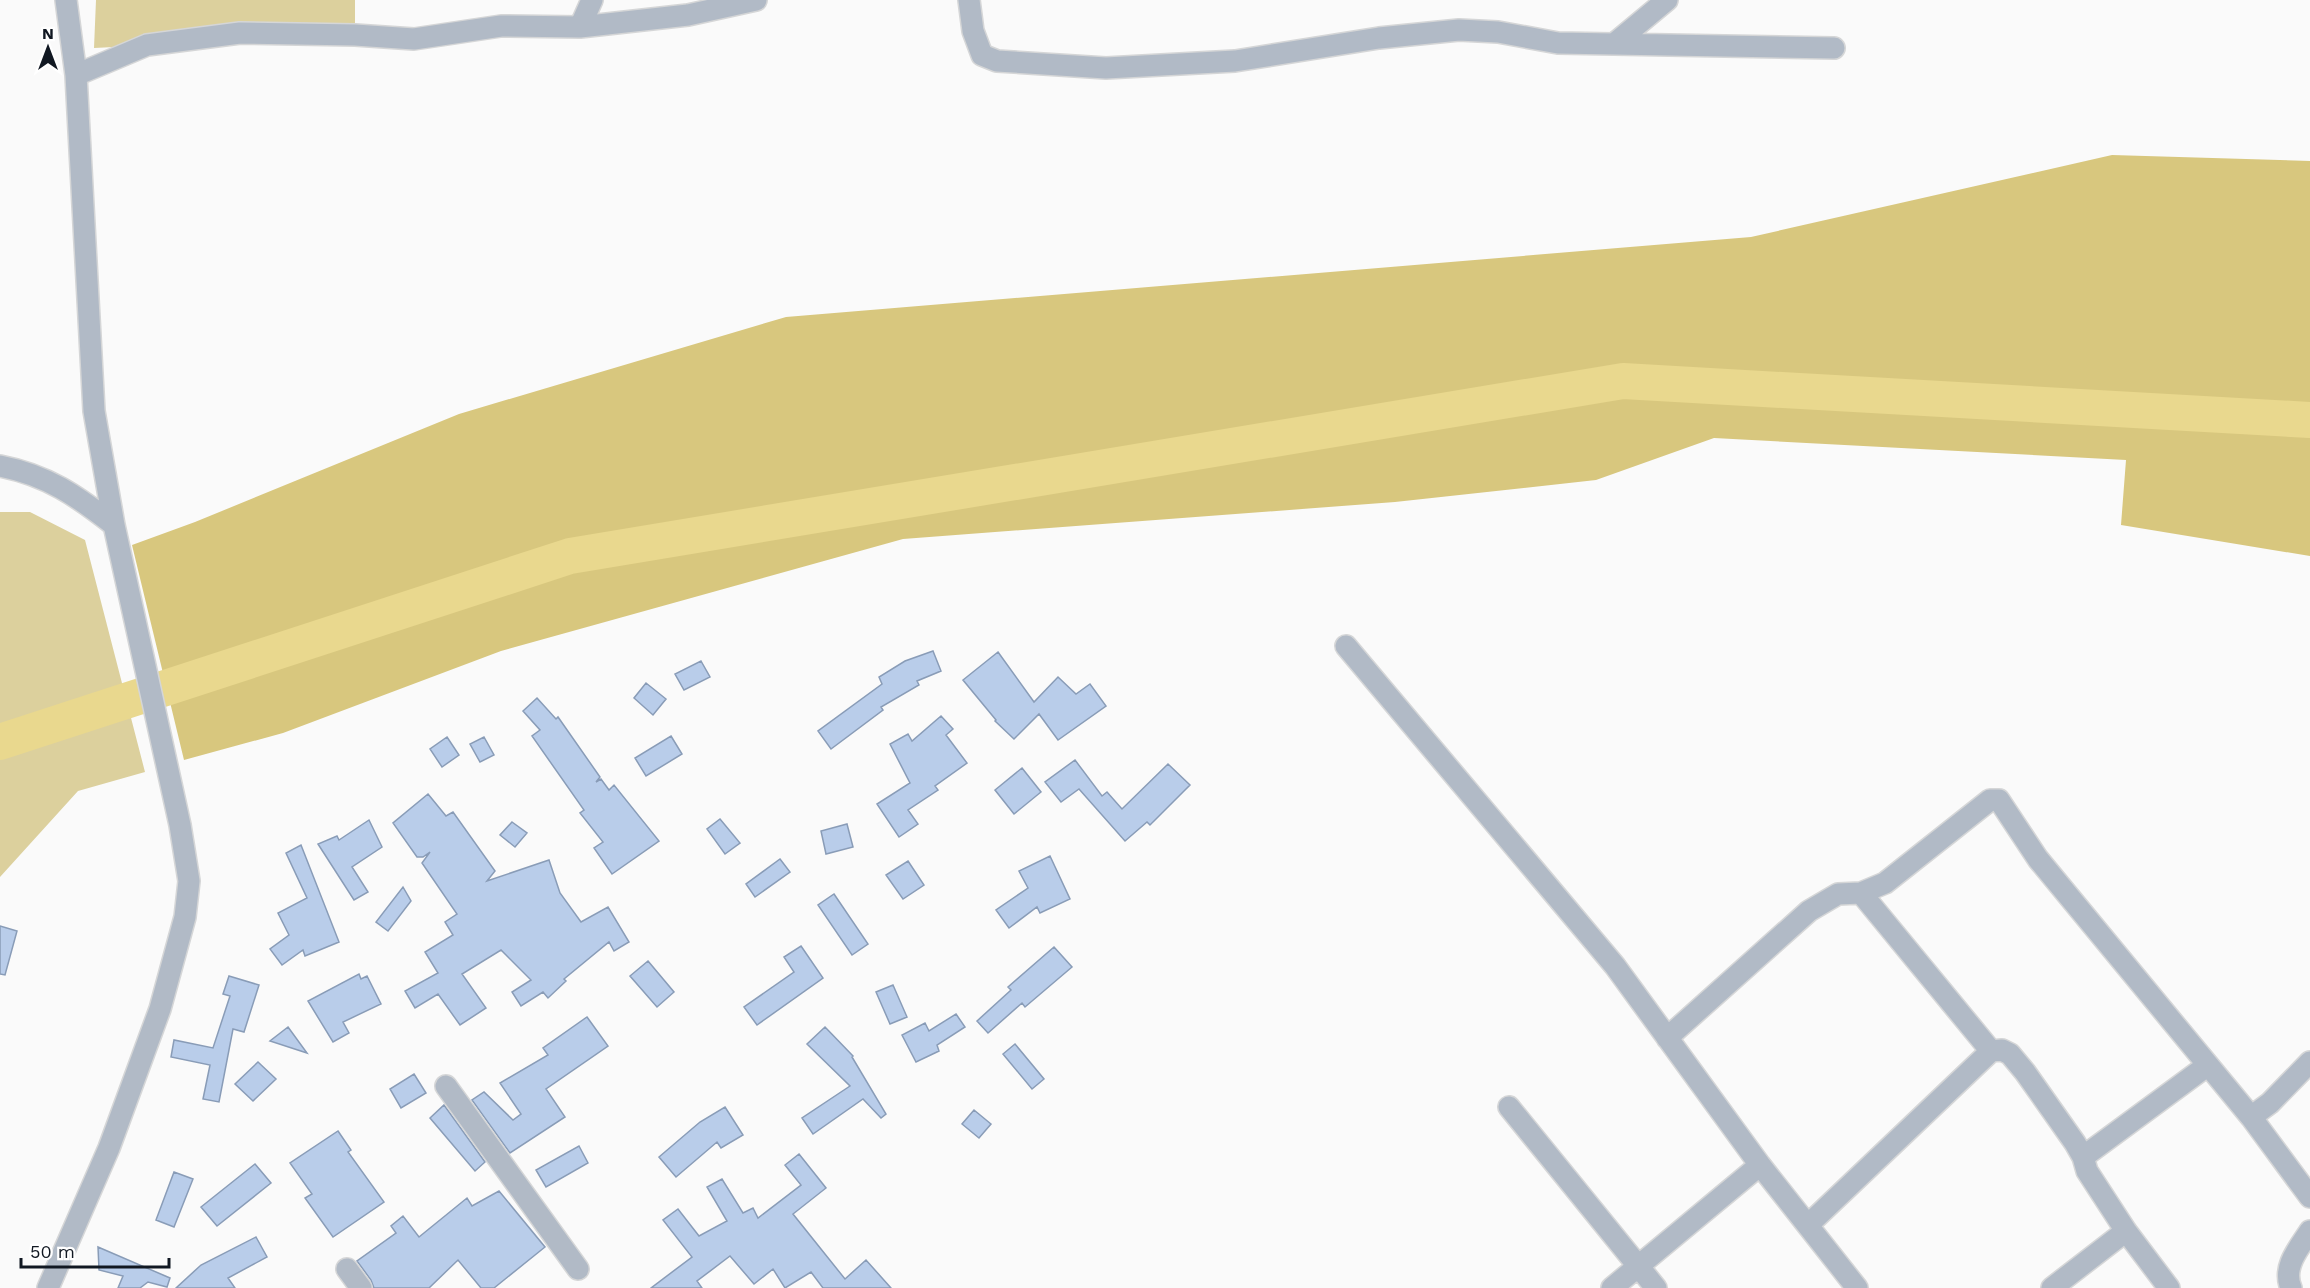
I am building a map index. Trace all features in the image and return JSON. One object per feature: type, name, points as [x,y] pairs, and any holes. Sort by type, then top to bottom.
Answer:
[{"type":"street","points":[[48,1288],[109,1148],[160,1009],[185,917],[189,889],[180,825],[114,525],[94,411],[76,75],[66,0]]},
{"type":"street","points":[[580,27],[592,0]]},
{"type":"street","points":[[76,75],[147,45],[240,33],[322,33],[414,39],[501,26],[580,27],[688,15],[756,0]]},
{"type":"street","points":[[969,0],[973,31],[982,55],[997,61],[1106,68],[1235,61],[1379,38],[1459,30],[1498,32],[1558,43],[1834,48]]},
{"type":"street","points":[[1614,44],[1667,0]]},
{"type":"street","points":[[0,466],[25,471],[75,495],[114,525]]},
{"type":"street","points":[[1346,646],[1615,966],[1760,1165],[1857,1288]]},
{"type":"street","points":[[1667,1038],[1809,911],[1838,894],[1861,893],[1885,883],[1990,800],[1999,800],[2038,859],[2251,1117],[2310,1197]]},
{"type":"street","points":[[1861,893],[1990,1051]]},
{"type":"street","points":[[1808,1226],[1990,1051],[2002,1050],[2010,1054],[2068,1134],[2083,1157],[2087,1171],[2126,1231],[2169,1288]]},
{"type":"street","points":[[2251,1117],[2270,1103],[2310,1062]]},
{"type":"street","points":[[2083,1157],[2208,1065]]},
{"type":"street","points":[[446,1086],[578,1269]]},
{"type":"street","points":[[1509,1107],[1656,1288]]},
{"type":"street","points":[[1612,1288],[1760,1165]]},
{"type":"street","points":[[2052,1288],[2126,1231]]},
{"type":"street","points":[[2291,1288],[2289,1271],[2291,1260],[2310,1231]]},
{"type":"street","points":[[347,1269],[361,1288]]},
{"type":"shaded area","points":[[96,0],[355,0],[355,35],[94,48]]},
{"type":"shaded area","points":[[2112,155],[2310,161],[2310,556],[2121,525],[2126,460],[1714,438],[1596,480],[1395,502],[903,539],[501,651],[283,733],[184,760],[132,545],[195,522],[459,414],[786,317],[1751,237]]},
{"type":"shaded area","points":[[0,512],[30,512],[85,540],[145,772],[78,791],[0,877]]},
{"type":"building","points":[[933,651],[941,671],[917,681],[919,685],[881,707],[883,710],[831,749],[818,731],[882,684],[879,677],[905,661]]},
{"type":"building","points":[[998,652],[1034,702],[1058,677],[1076,694],[1090,684],[1106,706],[1058,740],[1039,714],[1014,739],[995,721],[963,680]]},
{"type":"building","points":[[701,661],[710,677],[684,690],[675,674]]},
{"type":"building","points":[[646,683],[666,699],[653,715],[634,698]]},
{"type":"building","points":[[537,698],[556,719],[558,717],[600,777],[596,782],[601,779],[609,790],[614,785],[659,841],[612,874],[594,848],[603,842],[580,813],[584,810],[532,736],[540,730],[523,711]]},
{"type":"building","points":[[941,716],[953,729],[946,735],[967,763],[935,786],[938,790],[908,810],[918,824],[899,837],[877,804],[910,783],[890,744],[908,734],[912,741]]},
{"type":"building","points":[[671,736],[682,754],[646,776],[635,758]]},
{"type":"building","points":[[447,737],[459,755],[442,767],[430,749]]},
{"type":"building","points":[[484,737],[494,755],[480,762],[470,744]]},
{"type":"building","points":[[1075,760],[1102,796],[1107,792],[1122,809],[1168,764],[1190,785],[1150,825],[1147,822],[1125,841],[1079,789],[1061,802],[1045,782]]},
{"type":"building","points":[[1022,768],[1041,792],[1014,814],[995,790]]},
{"type":"building","points":[[428,794],[446,816],[453,812],[495,871],[487,881],[549,860],[560,893],[581,922],[608,907],[629,942],[614,951],[609,942],[564,979],[566,981],[548,998],[543,992],[521,1006],[512,992],[531,980],[501,950],[462,974],[486,1008],[460,1025],[438,994],[415,1008],[405,991],[438,973],[425,952],[453,935],[445,922],[457,914],[422,863],[430,852],[423,857],[417,857],[393,823]]},
{"type":"building","points":[[720,819],[740,843],[725,854],[707,829]]},
{"type":"building","points":[[369,820],[382,847],[352,867],[368,892],[354,900],[318,844],[337,836],[339,840]]},
{"type":"building","points":[[512,822],[527,833],[515,847],[500,835]]},
{"type":"building","points":[[847,824],[853,847],[826,854],[821,831]]},
{"type":"building","points":[[301,845],[339,942],[305,956],[303,950],[282,965],[270,949],[289,935],[278,913],[307,898],[286,853]]},
{"type":"building","points":[[1050,856],[1070,899],[1040,913],[1037,907],[1009,928],[996,910],[1028,888],[1019,871]]},
{"type":"building","points":[[780,859],[790,872],[755,897],[746,884]]},
{"type":"building","points":[[908,861],[924,885],[903,899],[886,875]]},
{"type":"building","points":[[403,887],[411,901],[388,931],[376,922]]},
{"type":"building","points":[[834,894],[868,944],[852,955],[818,905]]},
{"type":"building","points":[[0,926],[17,931],[5,975],[0,974]]},
{"type":"building","points":[[801,946],[823,978],[757,1025],[744,1007],[794,972],[784,957]]},
{"type":"building","points":[[1054,947],[1072,967],[1025,1007],[1022,1003],[988,1033],[977,1021],[1011,990],[1008,987]]},
{"type":"building","points":[[648,961],[674,992],[657,1007],[630,976]]},
{"type":"building","points":[[359,974],[361,979],[367,976],[381,1004],[343,1022],[349,1033],[333,1042],[308,1001]]},
{"type":"building","points":[[229,976],[259,985],[244,1032],[233,1029],[219,1102],[203,1099],[210,1065],[171,1057],[174,1040],[213,1048],[230,996],[223,994]]},
{"type":"building","points":[[893,985],[907,1017],[890,1024],[876,992]]},
{"type":"building","points":[[956,1014],[965,1027],[937,1045],[939,1051],[916,1062],[902,1035],[925,1023],[929,1031]]},
{"type":"building","points":[[587,1017],[608,1046],[546,1089],[565,1117],[510,1153],[472,1100],[484,1092],[513,1120],[521,1114],[500,1083],[548,1055],[543,1048]]},
{"type":"building","points":[[288,1027],[307,1053],[270,1041]]},
{"type":"building","points":[[825,1027],[853,1056],[886,1114],[881,1118],[863,1099],[813,1134],[802,1118],[850,1086],[807,1044]]},
{"type":"building","points":[[1015,1044],[1044,1079],[1032,1089],[1003,1054]]},
{"type":"building","points":[[258,1062],[276,1079],[253,1101],[235,1084]]},
{"type":"building","points":[[414,1074],[426,1093],[401,1108],[390,1089]]},
{"type":"building","points":[[444,1105],[485,1162],[475,1171],[430,1118]]},
{"type":"building","points":[[725,1107],[743,1135],[721,1148],[717,1142],[676,1177],[659,1157],[700,1122]]},
{"type":"building","points":[[974,1110],[991,1124],[979,1138],[962,1124]]},
{"type":"building","points":[[338,1131],[351,1150],[348,1152],[384,1202],[333,1237],[305,1198],[312,1194],[290,1163]]},
{"type":"building","points":[[579,1146],[588,1163],[546,1187],[536,1170]]},
{"type":"building","points":[[799,1154],[826,1188],[793,1214],[845,1279],[866,1260],[891,1288],[823,1288],[811,1272],[785,1288],[773,1269],[754,1284],[730,1256],[697,1281],[702,1288],[651,1288],[692,1257],[663,1220],[678,1209],[699,1236],[727,1221],[707,1187],[722,1179],[743,1213],[753,1208],[758,1218],[801,1185],[785,1165]]},
{"type":"building","points":[[255,1164],[271,1183],[217,1226],[201,1207]]},
{"type":"building","points":[[174,1172],[193,1179],[174,1227],[156,1220]]},
{"type":"building","points":[[499,1191],[545,1247],[494,1288],[481,1288],[458,1260],[429,1288],[374,1288],[357,1261],[396,1233],[391,1226],[403,1216],[419,1237],[467,1198],[472,1206]]},
{"type":"building","points":[[256,1237],[267,1257],[228,1278],[235,1288],[176,1288],[201,1265]]},
{"type":"building","points":[[98,1247],[170,1278],[167,1287],[148,1282],[140,1288],[118,1288],[123,1276],[99,1270]]},
{"type":"waterway","points":[[0,742],[570,556],[1623,381],[2310,420]]}]
